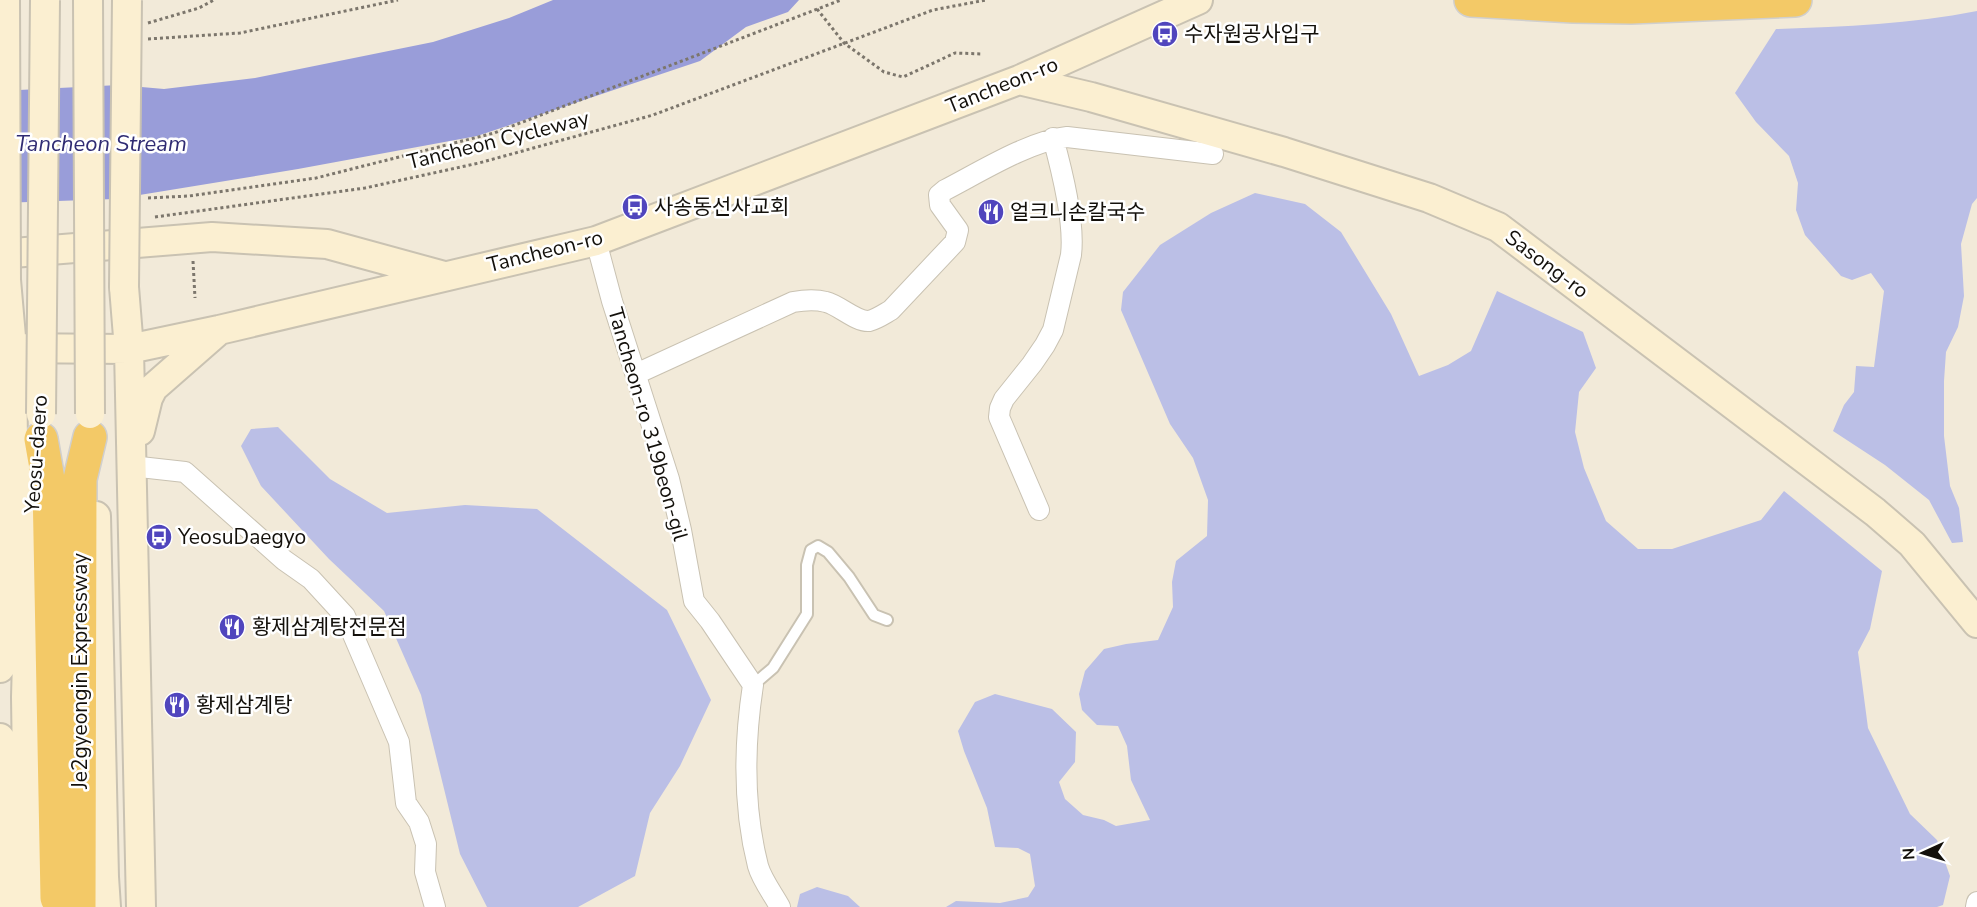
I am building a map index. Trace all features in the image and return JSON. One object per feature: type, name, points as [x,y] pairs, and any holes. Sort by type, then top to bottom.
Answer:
[{"type":"highway","points":[[1472,0],[1561,6],[1631,7],[1795,0]]},
{"type":"highway","name":"Je2gyeongin Expressway","points":[[79,907],[80,478],[90,425]]},
{"type":"highway","name":"Je2gyeongin Expressway","points":[[32,433],[49,485],[57,907]]},
{"type":"main road","points":[[0,668],[32,433],[6,348],[3,267],[5,0]]},
{"type":"main road","name":"Yeosu-daero","points":[[29,907],[26,697],[45,0]]},
{"type":"main road","points":[[88,0],[90,425],[95,475],[106,907]]},
{"type":"main road","points":[[127,0],[124,287],[129,349],[141,907]]},
{"type":"main road","name":"Tancheon-ro","points":[[6,348],[129,349],[219,330],[596,240],[1019,80],[1198,0]]},
{"type":"main road","name":"Sasong-ro","points":[[1019,80],[1091,97],[1284,152],[1429,198],[1498,227],[1875,512],[1912,544],[1977,623]]},
{"type":"main road","points":[[3,267],[212,237],[327,244],[446,276]]},
{"type":"main road","points":[[131,466],[148,398],[153,388],[219,330]]},
{"type":"main road","points":[[0,414],[32,433]]},
{"type":"main road","points":[[0,738],[3,907]]},
{"type":"street","points":[[636,374],[793,302],[815,300],[828,302],[861,320],[877,318],[891,310],[955,242],[958,230],[940,205],[939,195],[955,184],[1053,138],[1067,137],[1213,154]]},
{"type":"street","points":[[1039,510],[999,417],[1004,399],[1032,364],[1053,330],[1071,255],[1072,244],[1064,181],[1053,138]]},
{"type":"street","name":"Tancheon-ro 319beon-gil","points":[[596,240],[612,301],[669,480],[694,601],[753,685]]},
{"type":"street","points":[[131,466],[185,472],[285,560],[311,579],[345,616],[399,742],[406,803],[418,822],[426,844],[425,872],[435,907]]},
{"type":"street","points":[[753,685],[747,747],[748,810],[759,868],[780,907]]},
{"type":"street","points":[[1976,907],[1977,902]]},
{"type":"lane","points":[[753,685],[773,668],[807,615],[807,565],[811,550],[818,546],[828,552],[874,615],[887,620]]},
{"type":"path","points":[[137,39],[240,33],[398,0]]},
{"type":"path","points":[[142,198],[189,196],[316,178],[494,133],[841,0]]},
{"type":"path","name":"Tancheon Cycleway","points":[[150,218],[365,188],[479,163],[653,115],[933,10],[986,0]]},
{"type":"path","points":[[817,9],[844,43],[884,72],[903,77],[955,53],[983,54]]},
{"type":"path","points":[[193,260],[195,298]]},
{"type":"shaded area","points":[[1977,11],[1977,198],[1972,204],[1961,244],[1964,296],[1958,327],[1946,352],[1944,381],[1944,436],[1950,486],[1959,508],[1963,542],[1952,543],[1929,500],[1885,465],[1833,431],[1844,405],[1854,392],[1856,366],[1874,367],[1884,291],[1871,273],[1852,280],[1841,276],[1805,235],[1796,210],[1798,183],[1789,156],[1756,122],[1735,93],[1776,29],[1877,24]]},
{"type":"shaded area","points":[[1255,193],[1305,204],[1341,232],[1391,314],[1419,376],[1448,365],[1471,351],[1497,291],[1583,332],[1596,368],[1579,392],[1575,432],[1584,468],[1606,521],[1638,549],[1672,549],[1761,520],[1784,491],[1882,571],[1870,629],[1858,652],[1868,728],[1910,814],[1937,840],[1950,876],[1943,905],[1937,907],[946,907],[956,901],[1000,903],[1028,897],[1035,886],[1030,854],[1018,848],[995,847],[987,808],[958,731],[975,702],[995,694],[1052,709],[1076,732],[1075,762],[1059,782],[1065,799],[1083,815],[1104,820],[1116,826],[1150,820],[1131,780],[1127,746],[1118,726],[1097,725],[1082,710],[1079,694],[1085,671],[1104,649],[1158,640],[1173,607],[1172,582],[1176,561],[1207,536],[1208,500],[1193,458],[1170,424],[1121,310],[1123,292],[1160,245],[1211,213]]},
{"type":"shaded area","points":[[278,427],[330,479],[387,513],[465,505],[537,509],[667,610],[711,700],[680,766],[650,813],[635,876],[578,907],[487,907],[460,854],[421,695],[384,611],[329,559],[261,486],[241,446],[251,429]]},
{"type":"shaded area","points":[[817,887],[848,896],[860,907],[797,907],[800,894]]},
{"type":"water","name":"Tancheon Stream","points":[[553,0],[799,0],[788,12],[746,27],[700,61],[477,136],[298,169],[115,199],[0,203],[19,90],[119,85],[164,89],[255,78],[433,42],[509,18]]},
{"type":"place","name":"수자원공사입구","points":[[1165,34]]},
{"type":"place","name":"사송동선사교회","points":[[635,207]]},
{"type":"place","name":"얼크니손칼국수","points":[[991,212]]},
{"type":"place","name":"YeosuDaegyo","points":[[159,537]]},
{"type":"place","name":"황제삼계탕전문점","points":[[232,627]]},
{"type":"place","name":"황제삼계탕","points":[[177,705]]}]
